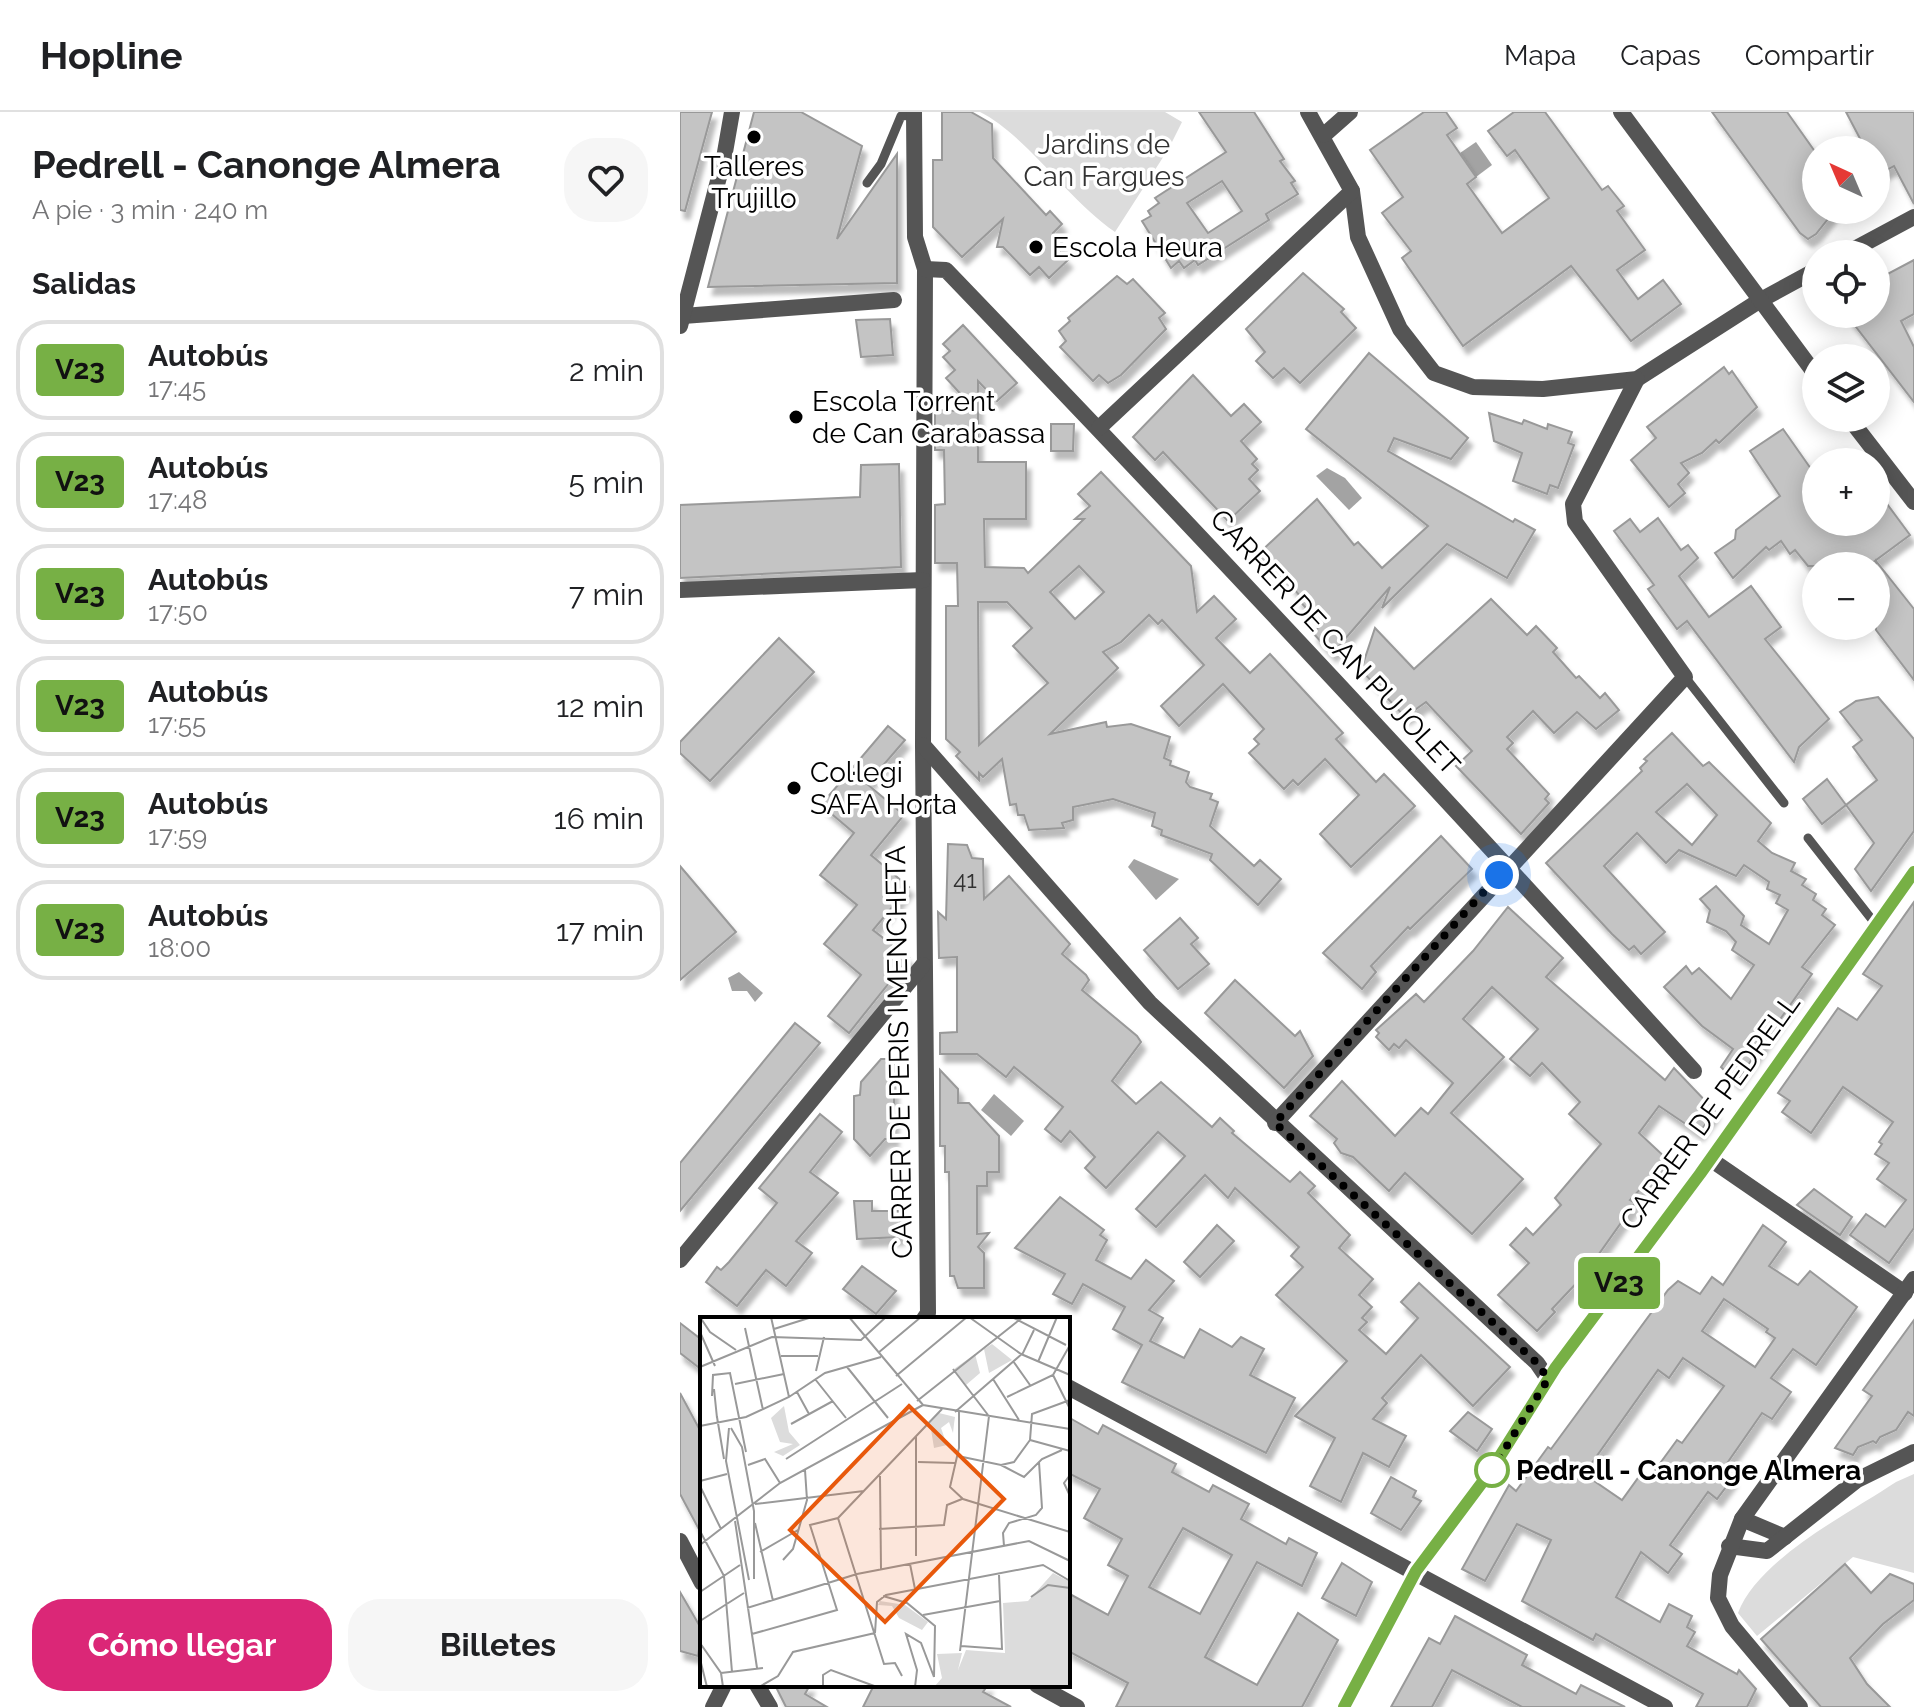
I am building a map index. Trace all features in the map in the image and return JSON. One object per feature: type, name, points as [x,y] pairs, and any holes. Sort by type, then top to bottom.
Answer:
[{"type":"street","points":[[732,112],[724,158],[681,319],[894,300]]},
{"type":"street","points":[[1308,112],[1324,135],[1352,191],[1358,237],[1400,329],[1434,373],[1473,387],[1543,389],[1637,379],[1759,301],[1802,278]]},
{"type":"street","points":[[1324,135],[1350,112]]},
{"type":"street","points":[[1621,112],[1802,357]]},
{"type":"street","name":"CARRER DE PERIS I MENCHETA","points":[[914,114],[915,237],[925,269],[923,965],[930,1317]]},
{"type":"street","points":[[1099,428],[1352,191]]},
{"type":"street","points":[[1871,240],[1914,217]]},
{"type":"street","name":"CARRER DE CAN PUJOLET","points":[[925,269],[946,270],[1099,428],[1508,865],[1694,1071]]},
{"type":"street","points":[[1275,1123],[1508,865],[1685,677],[1575,522],[1573,504],[1637,379]]},
{"type":"street","points":[[1860,432],[1914,502]]},
{"type":"street","points":[[680,590],[923,580]]},
{"type":"street","points":[[923,745],[1150,1003],[1275,1123],[1537,1363],[1548,1379]]},
{"type":"street","name":"CARRER DE PEDRELL","points":[[1344,1707],[1416,1571],[1490,1472],[1548,1379],[1710,1159],[1914,872]]},
{"type":"street","points":[[680,1260],[923,965]]},
{"type":"street","points":[[1710,1159],[1910,1286],[1742,1519],[1729,1546],[1718,1598],[1732,1626],[1800,1707]]},
{"type":"street","points":[[1070,1388],[1665,1707]]},
{"type":"street","points":[[1729,1546],[1767,1551],[1857,1480],[1914,1452]]},
{"type":"street","points":[[1742,1519],[1785,1537]]},
{"type":"street","points":[[680,1541],[700,1579]]},
{"type":"street","points":[[713,1707],[723,1687]]},
{"type":"street","points":[[758,1687],[770,1707]]},
{"type":"street","points":[[1041,1687],[1077,1707]]},
{"type":"lane","points":[[867,183],[881,164],[901,116],[914,114]]},
{"type":"lane","points":[[1685,677],[1784,803]]},
{"type":"lane","points":[[1808,838],[1877,926]]},
{"type":"green space","name":"Jardins de Can Fargues","points":[[980,112],[1165,112],[1182,122],[1169,148],[1115,232],[1081,203],[1014,136]]},
{"type":"green space","points":[[1914,1474],[1914,1573],[1853,1557],[1757,1636],[1738,1613],[1764,1574],[1830,1523]]},
{"type":"shaded area","points":[[1476,142],[1492,165],[1476,177],[1460,153]]},
{"type":"shaded area","points":[[1327,468],[1345,478],[1362,498],[1349,510],[1316,476]]},
{"type":"shaded area","points":[[1134,859],[1179,879],[1156,900],[1128,867]]},
{"type":"shaded area","points":[[739,972],[763,993],[755,1002],[747,991],[732,991],[728,978]]},
{"type":"shaded area","points":[[994,1094],[1024,1121],[1011,1136],[981,1110]]},
{"type":"building","points":[[680,112],[712,112],[685,211],[680,210]]},
{"type":"building","points":[[754,112],[801,112],[862,146],[837,239],[897,154],[897,283],[708,287]]},
{"type":"building","points":[[942,112],[971,112],[992,124],[993,158],[1046,215],[1050,211],[1062,224],[1053,233],[1063,244],[1057,249],[1068,260],[1049,278],[1039,267],[1030,275],[1003,247],[997,247],[1003,219],[962,257],[933,227],[933,160],[942,160]]},
{"type":"building","points":[[1199,112],[1254,112],[1284,159],[1280,161],[1295,181],[1291,183],[1298,194],[1266,214],[1269,220],[1198,265],[1195,260],[1184,268],[1179,261],[1171,268],[1142,221],[1151,216],[1148,211],[1159,203],[1155,198],[1226,152]],"holes":[[[1222,181],[1242,211],[1208,233],[1187,203]]]},
{"type":"building","points":[[1424,112],[1446,112],[1457,128],[1447,135],[1476,177],[1467,184],[1502,233],[1549,198],[1515,150],[1507,156],[1488,131],[1514,112],[1545,112],[1602,190],[1608,186],[1624,206],[1617,211],[1645,250],[1617,270],[1638,299],[1663,280],[1681,304],[1631,341],[1571,266],[1463,346],[1402,258],[1411,251],[1382,213],[1403,197],[1370,150]]},
{"type":"building","points":[[1712,112],[1787,112],[1804,136],[1802,224],[1824,224],[1808,239],[1800,233]]},
{"type":"building","points":[[1846,112],[1914,112],[1914,204],[1894,166],[1890,168],[1890,136],[1859,136]]},
{"type":"building","points":[[1914,260],[1914,314],[1901,321],[1914,347],[1914,402],[1890,371],[1890,344],[1869,344],[1857,328],[1890,328],[1890,273]]},
{"type":"building","points":[[1303,273],[1344,309],[1341,312],[1356,328],[1300,383],[1284,368],[1273,378],[1256,361],[1265,352],[1246,329]]},
{"type":"building","points":[[1117,276],[1127,284],[1133,279],[1165,313],[1159,318],[1166,329],[1121,375],[1108,383],[1099,375],[1093,381],[1060,347],[1066,341],[1059,331],[1070,321],[1068,318]]},
{"type":"building","points":[[890,319],[893,355],[861,357],[856,320]]},
{"type":"building","points":[[963,325],[1017,383],[997,401],[978,381],[978,462],[1026,462],[1026,519],[984,519],[985,567],[1024,568],[1028,573],[1084,519],[1075,519],[1090,506],[1078,494],[1101,472],[1191,566],[1197,612],[1214,596],[1236,619],[1216,638],[1250,673],[1270,654],[1343,733],[1336,739],[1376,782],[1384,774],[1415,806],[1351,867],[1320,834],[1359,795],[1325,759],[1298,785],[1293,780],[1284,789],[1249,753],[1259,744],[1254,739],[1264,729],[1223,684],[1179,726],[1161,706],[1204,665],[1162,620],[1158,624],[1149,615],[1121,642],[1103,652],[1118,668],[1050,734],[1106,722],[1107,727],[1131,724],[1170,737],[1164,758],[1171,761],[1170,765],[1189,772],[1186,782],[1190,787],[1212,794],[1210,799],[1218,802],[1210,826],[1254,866],[1260,860],[1281,879],[1258,905],[1210,860],[1212,854],[1161,835],[1162,830],[1152,826],[1155,813],[1113,799],[1073,807],[1073,820],[1062,823],[1064,828],[1029,830],[1024,815],[1018,815],[1016,804],[1010,805],[1002,759],[983,777],[979,773],[979,780],[956,756],[960,752],[946,739],[946,606],[958,606],[957,563],[935,563],[935,505],[945,504],[944,450],[935,450],[935,410],[977,412],[946,378],[955,370],[943,357],[950,351],[943,344]],"holes":[[[1079,566],[1104,592],[1075,619],[1050,592]],[[978,602],[1007,602],[1032,628],[1013,646],[1048,683],[979,745]]]},
{"type":"building","points":[[1369,353],[1468,438],[1451,459],[1394,438],[1388,451],[1513,522],[1515,519],[1535,530],[1507,578],[1447,544],[1382,608],[1390,587],[1332,654],[1313,633],[1321,625],[1297,598],[1300,596],[1275,567],[1271,571],[1257,555],[1317,499],[1354,545],[1358,542],[1382,568],[1428,526],[1306,429]]},
{"type":"building","points":[[1724,367],[1729,374],[1732,371],[1757,407],[1719,443],[1716,440],[1702,453],[1681,463],[1689,473],[1678,484],[1685,493],[1669,507],[1631,460],[1656,438],[1647,427]]},
{"type":"building","points":[[1193,375],[1231,416],[1244,404],[1261,422],[1241,441],[1257,459],[1252,464],[1258,470],[1249,479],[1260,491],[1228,521],[1163,452],[1155,460],[1133,437]]},
{"type":"building","points":[[1489,413],[1522,424],[1524,420],[1547,429],[1548,424],[1572,432],[1568,443],[1574,445],[1558,488],[1550,485],[1547,494],[1513,481],[1522,453],[1494,441]]},
{"type":"building","points":[[1051,424],[1074,424],[1073,451],[1051,451]]},
{"type":"building","points":[[1783,429],[1802,456],[1802,536],[1890,536],[1890,508],[1910,535],[1887,552],[1802,552],[1802,559],[1795,550],[1790,554],[1781,541],[1769,550],[1766,547],[1733,578],[1715,553],[1735,539],[1736,530],[1780,496],[1750,451]]},
{"type":"building","points":[[899,464],[901,567],[680,578],[680,505],[860,497],[861,465]]},
{"type":"building","points":[[1658,518],[1681,550],[1688,545],[1698,558],[1679,576],[1709,617],[1751,586],[1781,627],[1765,639],[1829,719],[1799,747],[1794,762],[1687,621],[1677,629],[1648,589],[1654,585],[1614,531],[1630,519],[1640,532]]},
{"type":"building","points":[[1890,579],[1914,609],[1914,680],[1884,640],[1890,640]]},
{"type":"building","points":[[1491,599],[1527,635],[1536,626],[1557,648],[1553,652],[1576,678],[1579,676],[1600,698],[1605,693],[1619,710],[1596,729],[1577,712],[1554,733],[1533,711],[1507,737],[1513,743],[1507,749],[1549,794],[1545,799],[1549,803],[1521,834],[1456,766],[1472,751],[1426,702],[1405,717],[1361,670],[1375,628],[1414,669]]},
{"type":"building","points":[[779,638],[814,672],[710,781],[680,753],[680,742]]},
{"type":"building","points":[[1878,697],[1914,739],[1914,831],[1871,891],[1855,869],[1874,843],[1846,805],[1877,780],[1853,747],[1862,740],[1840,712],[1856,701]]},
{"type":"building","points":[[888,726],[905,740],[867,784],[904,815],[871,855],[909,887],[873,930],[909,958],[849,1033],[828,1016],[861,975],[824,944],[857,905],[820,875],[854,833],[821,805]]},
{"type":"building","points":[[1672,733],[1703,766],[1709,762],[1771,823],[1758,841],[1772,853],[1795,863],[1791,871],[1806,879],[1802,885],[1816,894],[1813,900],[1826,909],[1822,915],[1835,925],[1802,967],[1812,974],[1736,1082],[1721,1067],[1733,1049],[1702,1026],[1664,987],[1686,966],[1692,974],[1699,968],[1731,999],[1754,965],[1732,950],[1736,942],[1726,931],[1707,922],[1710,910],[1700,899],[1716,886],[1744,916],[1741,925],[1769,944],[1788,910],[1776,903],[1780,895],[1767,889],[1769,882],[1744,865],[1736,876],[1679,850],[1666,863],[1637,833],[1604,866],[1665,932],[1641,954],[1634,946],[1629,950],[1612,934],[1546,863],[1642,771],[1640,768],[1647,761],[1644,759]],"holes":[[[1687,784],[1717,815],[1692,845],[1656,812]]]},
{"type":"building","points":[[1827,779],[1846,805],[1822,824],[1803,799]]},
{"type":"building","points":[[1441,836],[1472,869],[1410,929],[1408,927],[1371,966],[1376,972],[1362,989],[1323,953]]},
{"type":"building","points":[[948,844],[967,845],[972,858],[983,859],[984,899],[1009,876],[1070,944],[1062,954],[1089,980],[1082,990],[1137,1036],[1141,1042],[1112,1081],[1136,1104],[1161,1082],[1212,1127],[1220,1118],[1234,1131],[1232,1133],[1290,1182],[1300,1172],[1315,1186],[1308,1193],[1350,1235],[1339,1248],[1373,1279],[1359,1295],[1372,1307],[1362,1318],[1367,1322],[1359,1330],[1386,1354],[1418,1318],[1401,1302],[1419,1283],[1510,1367],[1473,1406],[1421,1355],[1382,1398],[1387,1403],[1373,1419],[1406,1436],[1389,1467],[1363,1453],[1341,1502],[1310,1486],[1335,1438],[1295,1416],[1347,1361],[1276,1295],[1303,1267],[1291,1256],[1299,1247],[1235,1188],[1228,1198],[1205,1175],[1156,1227],[1136,1209],[1185,1156],[1158,1132],[1106,1188],[1085,1168],[1095,1157],[1070,1131],[1061,1142],[1045,1129],[1063,1107],[1014,1067],[1006,1077],[977,1054],[940,1054],[940,1033],[957,1032],[957,957],[939,958],[938,912],[946,919]]},
{"type":"building","points":[[680,866],[736,932],[680,980]]},
{"type":"building","points":[[1914,902],[1914,1228],[1889,1263],[1850,1235],[1866,1214],[1885,1227],[1906,1200],[1877,1179],[1889,1163],[1875,1154],[1893,1122],[1843,1087],[1811,1133],[1782,1112],[1790,1101],[1778,1093],[1838,1008],[1857,1020],[1882,986],[1863,974]]},
{"type":"building","points":[[1508,907],[1563,958],[1546,977],[1665,1080],[1674,1068],[1715,1111],[1699,1133],[1659,1106],[1639,1133],[1668,1160],[1630,1200],[1635,1203],[1599,1254],[1607,1262],[1594,1281],[1586,1273],[1552,1309],[1555,1312],[1537,1331],[1498,1295],[1529,1263],[1510,1245],[1526,1228],[1533,1235],[1561,1205],[1555,1198],[1601,1144],[1569,1114],[1580,1102],[1542,1063],[1530,1076],[1510,1059],[1538,1029],[1492,987],[1463,1019],[1504,1057],[1451,1113],[1523,1179],[1472,1234],[1405,1173],[1389,1191],[1353,1157],[1341,1153],[1334,1143],[1337,1139],[1310,1116],[1342,1081],[1395,1136],[1421,1108],[1428,1114],[1453,1083],[1406,1040],[1399,1048],[1394,1044],[1389,1050],[1376,1037],[1379,1033],[1376,1030],[1416,994],[1424,1002],[1473,951]]},
{"type":"building","points":[[1180,918],[1198,938],[1191,944],[1209,964],[1178,989],[1144,950]]},
{"type":"building","points":[[1235,980],[1295,1036],[1300,1031],[1313,1056],[1284,1088],[1205,1013]]},
{"type":"building","points":[[795,1023],[820,1043],[680,1211],[680,1163]]},
{"type":"building","points":[[881,1059],[894,1059],[894,1139],[885,1139],[870,1156],[854,1139],[854,1096],[860,1095],[861,1082]]},
{"type":"building","points":[[940,1070],[958,1089],[958,1103],[969,1103],[999,1136],[999,1172],[987,1172],[987,1186],[977,1186],[977,1234],[989,1233],[978,1247],[984,1253],[984,1288],[958,1288],[954,1276],[950,1276],[949,1172],[945,1172],[945,1146],[940,1146]]},
{"type":"building","points":[[820,1114],[842,1132],[810,1172],[838,1193],[796,1241],[812,1253],[786,1286],[766,1270],[737,1306],[706,1282],[717,1267],[721,1270],[729,1262],[777,1203],[759,1188]]},
{"type":"building","points":[[1814,1189],[1852,1217],[1840,1235],[1797,1205]]},
{"type":"building","points":[[1060,1197],[1104,1230],[1100,1235],[1107,1240],[1096,1260],[1131,1279],[1146,1260],[1174,1281],[1149,1310],[1163,1318],[1150,1341],[1184,1358],[1200,1329],[1232,1347],[1241,1337],[1264,1349],[1250,1375],[1295,1398],[1266,1453],[1122,1382],[1142,1345],[1113,1329],[1125,1307],[1083,1284],[1072,1304],[1053,1294],[1065,1274],[1015,1248]]},
{"type":"building","points":[[854,1201],[872,1201],[872,1211],[900,1211],[900,1237],[857,1239]]},
{"type":"building","points":[[1217,1225],[1234,1241],[1200,1277],[1184,1262]]},
{"type":"building","points":[[1763,1225],[1786,1242],[1769,1266],[1798,1285],[1810,1271],[1857,1307],[1816,1365],[1793,1349],[1771,1378],[1791,1392],[1772,1419],[1762,1413],[1721,1472],[1732,1479],[1717,1499],[1708,1492],[1670,1545],[1682,1554],[1668,1573],[1641,1552],[1616,1597],[1660,1622],[1669,1604],[1692,1616],[1687,1627],[1695,1632],[1687,1646],[1737,1674],[1739,1670],[1756,1689],[1747,1707],[1696,1707],[1703,1694],[1596,1634],[1593,1640],[1522,1601],[1551,1540],[1517,1524],[1485,1581],[1462,1569],[1509,1485],[1516,1491],[1548,1447],[1551,1449],[1668,1290],[1678,1281],[1700,1294],[1712,1277],[1723,1285]],"holes":[[[1724,1299],[1768,1329],[1766,1332],[1775,1338],[1755,1367],[1702,1331]],[[1683,1358],[1724,1386],[1682,1443],[1677,1440],[1650,1477],[1643,1471],[1622,1500],[1584,1474],[1658,1370],[1669,1378]]]},
{"type":"building","points":[[862,1266],[896,1291],[876,1314],[843,1289]]},
{"type":"building","points":[[1914,1320],[1914,1416],[1908,1412],[1896,1430],[1880,1437],[1876,1443],[1873,1441],[1858,1447],[1853,1455],[1835,1448],[1872,1396],[1863,1390]]},
{"type":"building","points":[[680,1323],[700,1338],[700,1368],[680,1353]]},
{"type":"building","points":[[680,1393],[700,1430],[700,1531],[680,1494]]},
{"type":"building","points":[[1468,1412],[1492,1429],[1477,1451],[1450,1431]]},
{"type":"building","points":[[1070,1418],[1098,1434],[1103,1425],[1176,1464],[1172,1472],[1209,1492],[1213,1485],[1249,1504],[1241,1519],[1286,1544],[1289,1538],[1317,1553],[1302,1586],[1257,1562],[1205,1657],[1257,1685],[1298,1613],[1338,1640],[1302,1707],[1116,1707],[1128,1683],[1070,1652],[1070,1594],[1108,1615],[1128,1576],[1108,1565],[1122,1539],[1084,1518],[1100,1489],[1070,1474]],"holes":[[[1183,1528],[1232,1555],[1200,1614],[1149,1587]]]},
{"type":"building","points":[[1391,1477],[1416,1491],[1413,1497],[1421,1501],[1401,1530],[1371,1513]]},
{"type":"building","points":[[1342,1563],[1372,1582],[1356,1616],[1322,1598]]},
{"type":"building","points":[[1845,1564],[1871,1593],[1890,1574],[1914,1584],[1914,1600],[1883,1624],[1850,1658],[1867,1684],[1890,1707],[1821,1707],[1761,1639]]},
{"type":"building","points":[[680,1592],[700,1627],[700,1643],[698,1656],[680,1651]]},
{"type":"building","points":[[1455,1616],[1527,1655],[1522,1665],[1576,1694],[1581,1685],[1625,1707],[1522,1707],[1452,1670],[1432,1707],[1391,1707],[1429,1638],[1440,1644]]},
{"type":"building","points":[[776,1687],[809,1687],[805,1694],[827,1707],[786,1707]]},
{"type":"building","points":[[873,1687],[987,1687],[983,1692],[1011,1707],[863,1707]]},
{"type":"bus line","name":"V23","points":[[1344,1707],[1416,1571],[1490,1472],[1556,1367],[1700,1174],[1914,872]]},
{"type":"place","name":"Talleres Trujillo","points":[[754,137]]},
{"type":"place","name":"Escola Heura","points":[[1036,247]]},
{"type":"place","name":"Escola Torrent de Can Carabassa","points":[[796,417]]},
{"type":"place","name":"Col·legi SAFA Horta","points":[[794,788]]},
{"type":"place","name":"Pedrell - Canonge Almera","points":[[1492,1470]]},
{"type":"route","points":[[1492,1470],[1490,1472],[1548,1379],[1537,1363],[1275,1123],[1499,875]]}]
